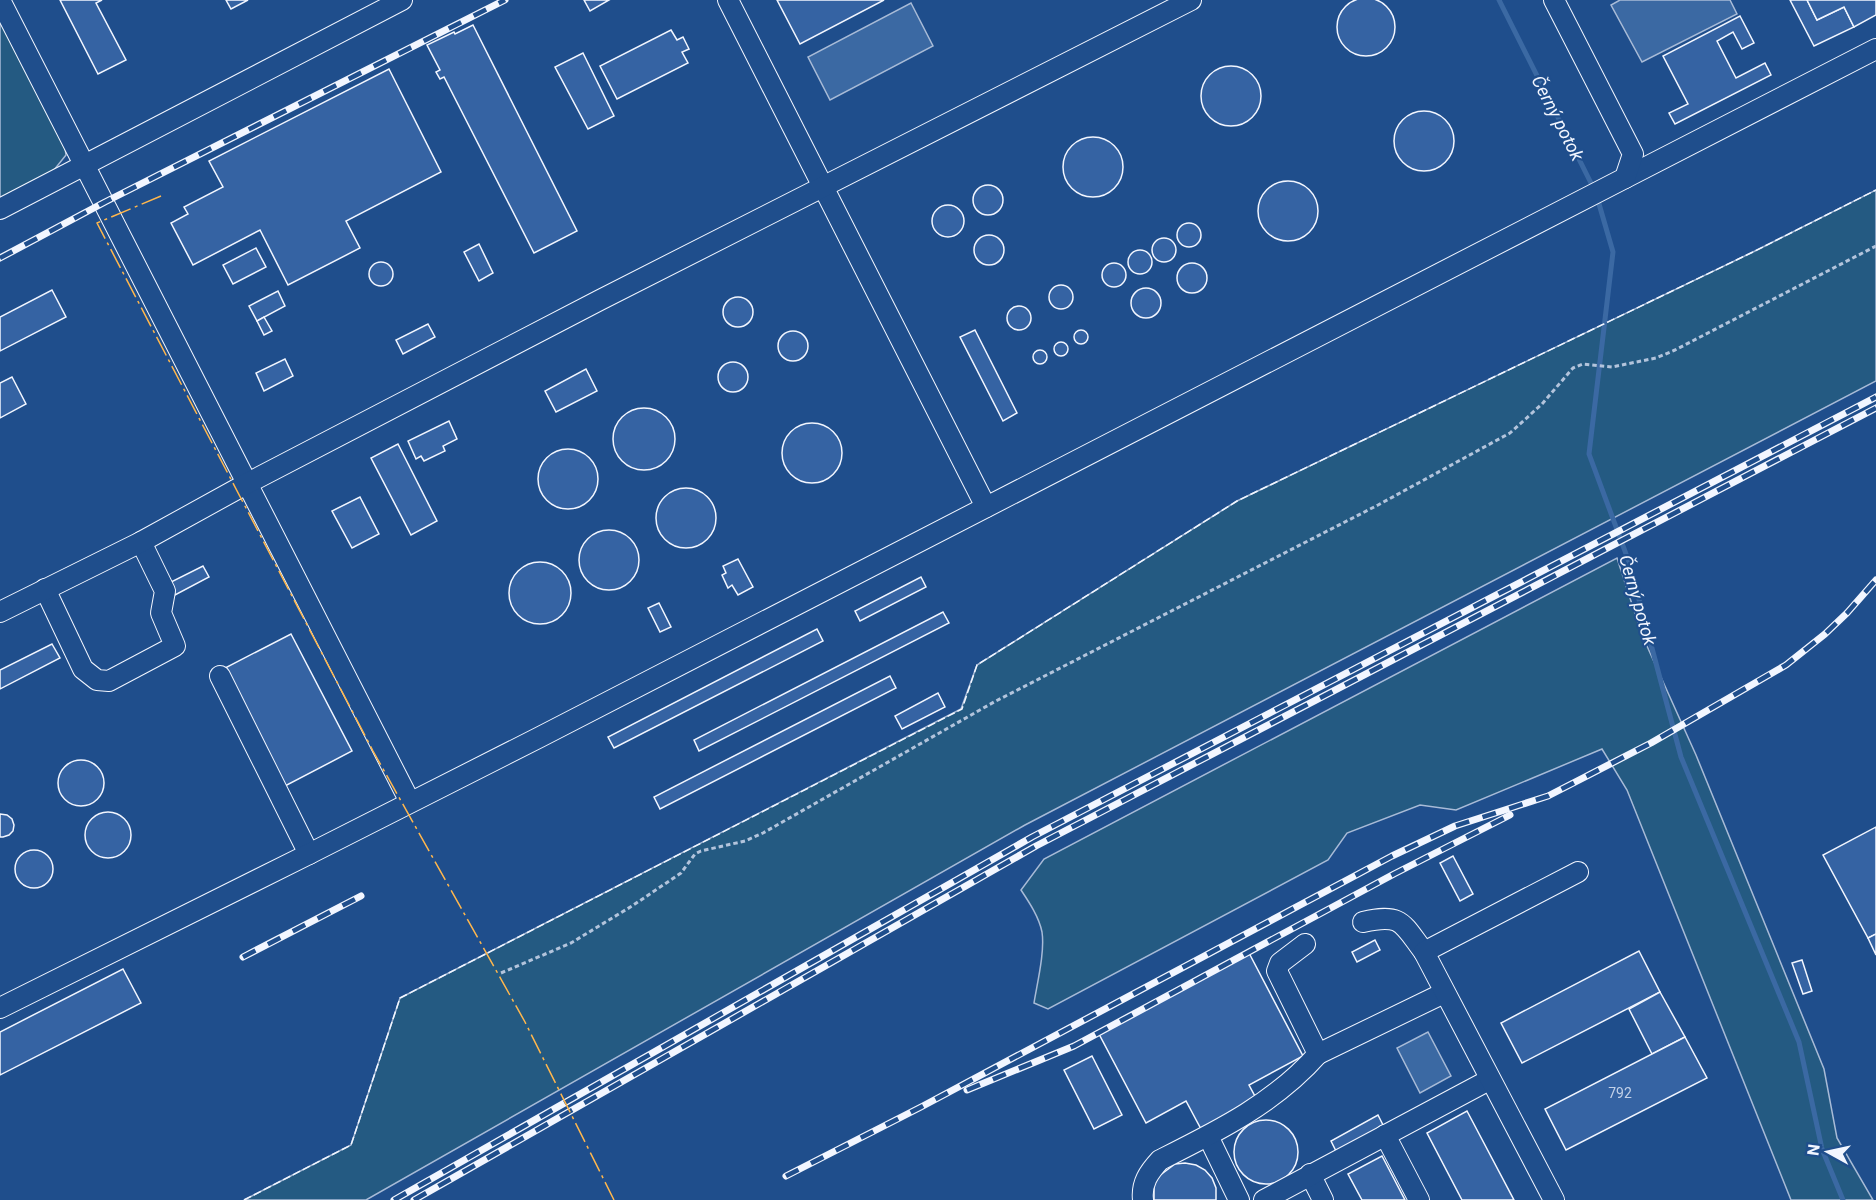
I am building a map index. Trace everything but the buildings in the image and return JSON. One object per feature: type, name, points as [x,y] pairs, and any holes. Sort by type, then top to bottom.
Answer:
[{"type":"lane","points":[[0,0],[410,802]]},
{"type":"lane","points":[[0,209],[402,0]]},
{"type":"lane","points":[[728,0],[986,507]]},
{"type":"lane","points":[[0,612],[141,542],[248,483],[1191,0]]},
{"type":"lane","points":[[1554,0],[1633,154],[1625,178]]},
{"type":"lane","points":[[0,1008],[309,854],[1876,49]]},
{"type":"lane","points":[[45,589],[83,669],[97,680],[110,681],[176,645],[161,613],[165,591],[141,542]]},
{"type":"lane","points":[[220,676],[309,854]]},
{"type":"lane","points":[[1424,952],[1578,872]]},
{"type":"lane","points":[[1363,922],[1381,918],[1397,920],[1424,952],[1554,1200]]},
{"type":"lane","points":[[1305,944],[1280,963],[1277,971],[1318,1054]]},
{"type":"lane","points":[[1143,1200],[1144,1182],[1150,1170],[1160,1160],[1256,1109],[1300,1074],[1318,1054],[1444,993]]},
{"type":"lane","points":[[1264,1200],[1490,1080]]},
{"type":"lane","points":[[1385,1135],[1419,1200]]},
{"type":"lane","points":[[1208,1136],[1239,1200]]},
{"type":"lane","points":[[1310,1174],[1323,1200]]},
{"type":"path","points":[[501,973],[571,943],[632,906],[681,873],[695,854],[745,841],[763,832],[994,702],[1378,505],[1510,433],[1542,404],[1573,368],[1583,364],[1612,367],[1656,358],[1876,246]]},
{"type":"shaded area","points":[[1620,0],[1730,0],[1737,14],[1642,62],[1611,5]]},
{"type":"shaded area","points":[[911,3],[933,46],[830,100],[808,57]]},
{"type":"shaded area","points":[[0,11],[63,134],[66,155],[50,175],[0,201]]},
{"type":"shaded area","points":[[1876,190],[1876,381],[1025,825],[366,1200],[244,1200],[351,1145],[400,998],[961,709],[977,665],[1237,501],[1755,251]]},
{"type":"shaded area","points":[[1617,558],[1642,635],[1696,755],[1824,1069],[1837,1138],[1873,1200],[1791,1200],[1627,790],[1602,749],[1456,810],[1420,805],[1347,833],[1328,860],[1048,1009],[1034,1003],[1043,940],[1041,926],[1021,890],[1044,859]]},
{"type":"shaded area","points":[[1428,1032],[1451,1076],[1420,1093],[1397,1048]]},
{"type":"waterway","name":"Černý potok","points":[[1499,0],[1594,189]]},
{"type":"waterway","name":"Černý potok","points":[[1597,197],[1613,252],[1589,454],[1629,562],[1681,757],[1799,1042],[1822,1149],[1843,1200]]},
{"type":"railway","points":[[0,258],[105,202],[505,0]]},
{"type":"railway","points":[[394,1200],[1032,837],[1876,397]]},
{"type":"railway","points":[[414,1200],[1036,846],[1876,408]]},
{"type":"railway","points":[[786,1176],[921,1107],[1392,856],[1455,826],[1548,796],[1651,743],[1786,665],[1825,634],[1876,580]]},
{"type":"railway","points":[[967,1090],[1074,1046],[1394,874],[1510,815]]},
{"type":"railway","points":[[243,957],[361,896]]},
{"type":"fence","points":[[244,1200],[351,1145],[400,998],[962,709],[977,665],[1237,501],[1755,251],[1876,190]]},
{"type":"power","points":[[161,196],[97,223],[373,751],[525,1022],[614,1200]]}]
